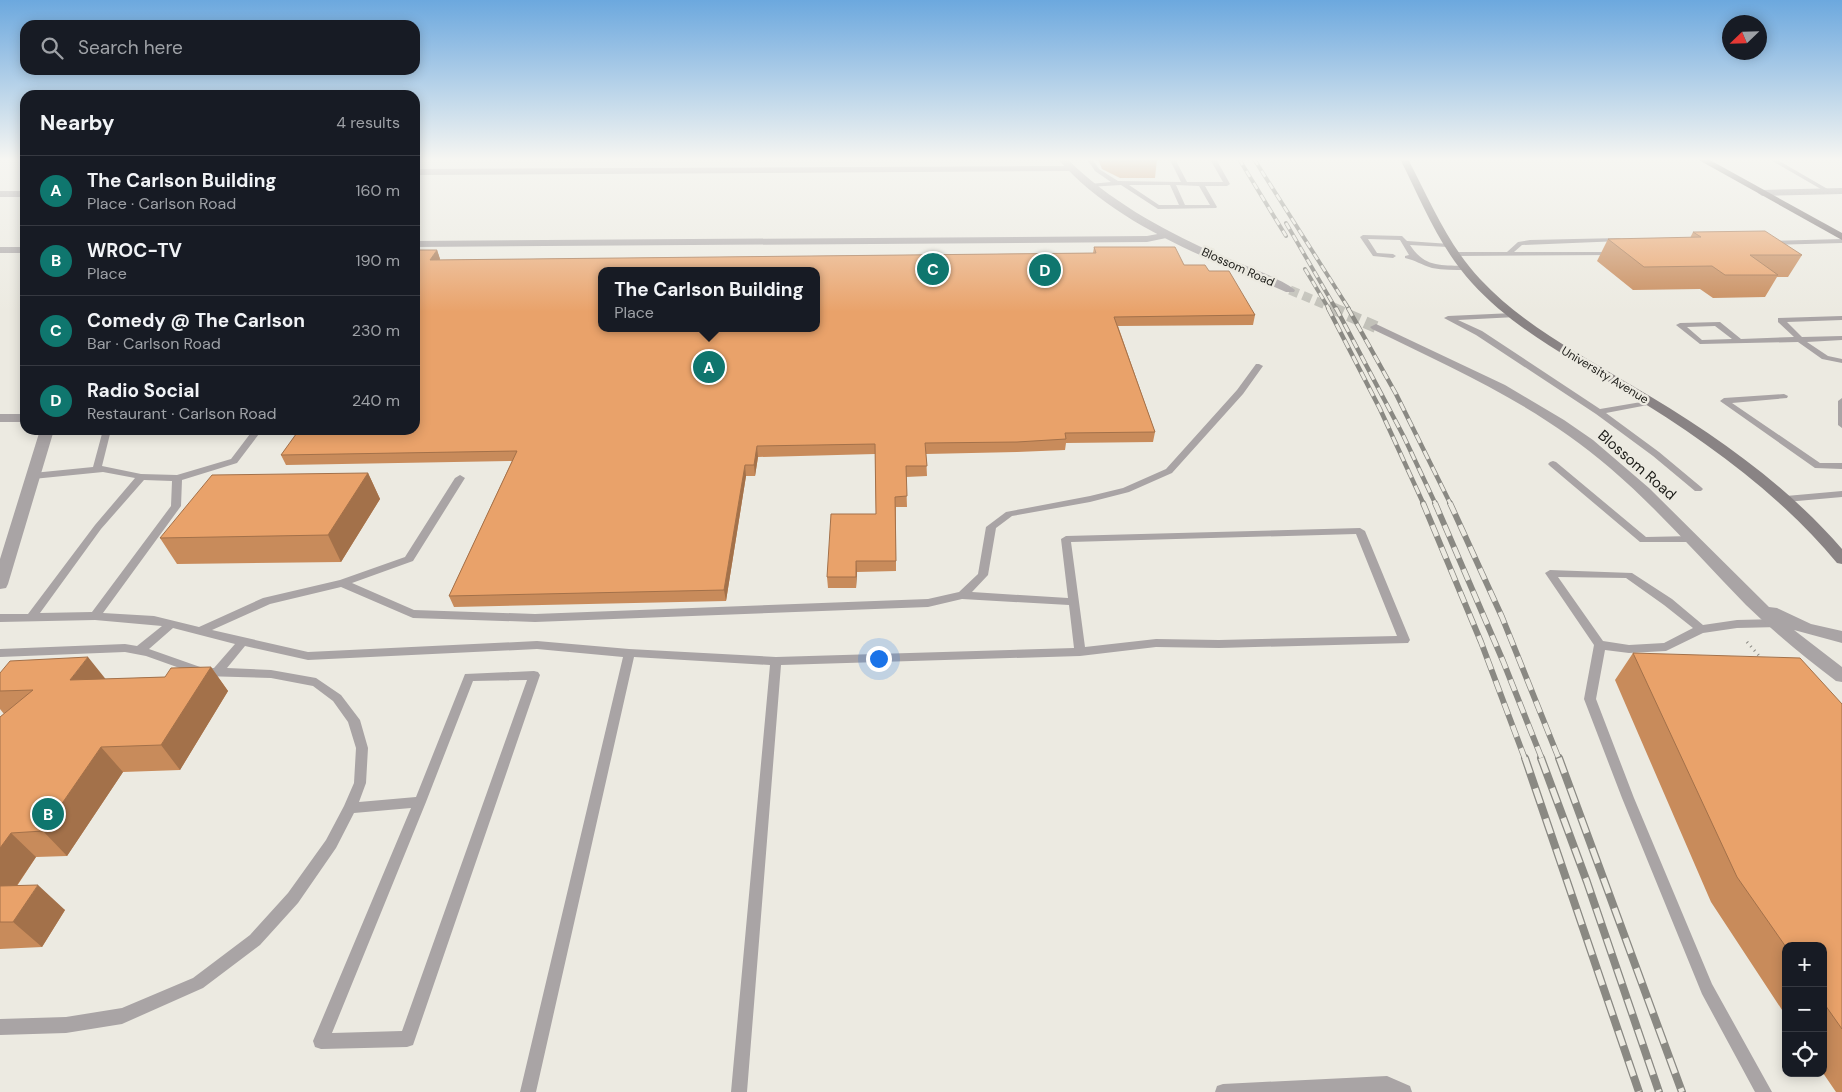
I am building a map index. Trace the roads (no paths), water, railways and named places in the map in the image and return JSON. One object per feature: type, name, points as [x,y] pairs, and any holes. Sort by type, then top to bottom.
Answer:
[{"type":"main road","name":"University Avenue","points":[[1431,210],[1452,250],[1491,296],[1512,315],[1555,346],[1650,402],[1714,444],[1786,499],[1827,540],[1842,559]]},
{"type":"main road","points":[[1791,210],[1842,239]]},
{"type":"street","name":"Blossom Road","points":[[1127,210],[1168,235],[1290,290]]},
{"type":"street","points":[[420,244],[1138,239],[1168,235]]},
{"type":"street","points":[[0,250],[20,250]]},
{"type":"street","name":"Blossom Road","points":[[1376,327],[1486,379],[1569,430],[1614,464],[1669,514],[1754,602],[1782,623]]},
{"type":"street","points":[[0,418],[20,418]]},
{"type":"street","points":[[0,584],[45,435]]},
{"type":"street","points":[[1782,623],[1820,634],[1842,637]]},
{"type":"street","points":[[1782,623],[1823,663],[1842,676]]},
{"type":"lane","points":[[1393,256],[1375,256],[1363,237],[1402,238],[1406,243],[1410,257],[1422,263],[1435,267],[1466,268]]},
{"type":"lane","points":[[1768,243],[1842,239]]},
{"type":"lane","points":[[1508,254],[1520,243],[1630,240]]},
{"type":"lane","points":[[1406,243],[1452,250],[1508,254],[1621,253]]},
{"type":"lane","points":[[1512,315],[1448,318],[1479,333],[1599,412],[1656,454],[1698,489]]},
{"type":"lane","points":[[1842,318],[1781,320],[1800,340],[1832,362],[1842,361]]},
{"type":"lane","points":[[1739,342],[1717,324],[1680,325],[1700,342],[1739,342],[1842,338]]},
{"type":"lane","points":[[962,595],[983,575],[991,527],[1009,514],[1090,499],[1126,490],[1169,471],[1240,392],[1259,366]]},
{"type":"lane","points":[[1784,396],[1724,401],[1818,466],[1842,466]]},
{"type":"lane","points":[[1842,401],[1842,425]]},
{"type":"lane","points":[[1599,412],[1650,402]]},
{"type":"lane","points":[[97,469],[106,435]]},
{"type":"lane","points":[[33,476],[104,469],[141,477],[177,478],[234,461],[254,435]]},
{"type":"lane","points":[[1553,464],[1644,540],[1693,539]]},
{"type":"lane","points":[[31,618],[98,527],[141,477]]},
{"type":"lane","points":[[95,616],[176,506],[177,478]]},
{"type":"lane","points":[[200,631],[267,602],[342,584],[409,559],[460,478]]},
{"type":"lane","points":[[1786,499],[1842,494]]},
{"type":"lane","points":[[0,618],[95,616],[154,620],[282,652],[308,656],[537,645],[629,653],[776,661],[1080,652],[1156,643],[1219,644],[1404,640],[1360,531],[1249,532],[1066,538],[1080,652]]},
{"type":"lane","points":[[1701,629],[1668,602],[1628,575],[1550,573],[1600,645],[1590,699],[1628,798],[1707,989],[1764,1092]]},
{"type":"lane","points":[[342,584],[413,614],[535,618],[928,603],[962,595],[1073,602]]},
{"type":"lane","points":[[1600,645],[1629,649],[1666,647],[1701,629],[1738,624],[1782,623]]},
{"type":"lane","points":[[139,651],[171,624]]},
{"type":"lane","points":[[217,672],[243,641]]},
{"type":"lane","points":[[0,653],[125,648],[202,672],[293,676],[316,682],[337,698],[354,720],[362,748],[360,783],[350,808],[331,844],[294,898],[255,940],[198,983],[122,1016],[66,1025],[0,1027]]},
{"type":"lane","points":[[528,1092],[629,653]]},
{"type":"lane","points":[[739,1092],[776,661]]},
{"type":"lane","points":[[534,675],[407,1039],[321,1042],[420,802],[469,677],[534,675]]},
{"type":"lane","points":[[350,808],[420,802]]},
{"type":"lane","points":[[1223,1092],[1386,1084],[1404,1092]]},
{"type":"tunnel","points":[[1290,290],[1335,309]]},
{"type":"tunnel","points":[[1332,308],[1376,327]]},
{"type":"railway","points":[[1270,210],[1286,236]]},
{"type":"railway","points":[[1286,210],[1349,309]]},
{"type":"railway","points":[[1286,223],[1336,309]]},
{"type":"railway","points":[[1305,269],[1329,309]]},
{"type":"railway","points":[[1328,308],[1380,409],[1424,505]]},
{"type":"railway","points":[[1336,308],[1404,437],[1436,505]]},
{"type":"railway","points":[[1348,308],[1396,394],[1451,505]]},
{"type":"railway","points":[[1423,503],[1481,642],[1525,759]]},
{"type":"railway","points":[[1435,503],[1503,661],[1542,759]]},
{"type":"railway","points":[[1450,503],[1502,617],[1559,759]]},
{"type":"railway","points":[[1525,758],[1639,1092]]},
{"type":"railway","points":[[1541,758],[1587,882],[1659,1092]]},
{"type":"railway","points":[[1559,758],[1682,1092]]},
{"type":"place","name":"Comedy @ The Carlson","points":[[933,269]]},
{"type":"place","name":"Radio Social","points":[[1045,270]]},
{"type":"place","name":"The Carlson Building","points":[[709,367]]},
{"type":"place","name":"WROC-TV","points":[[48,814]]}]
